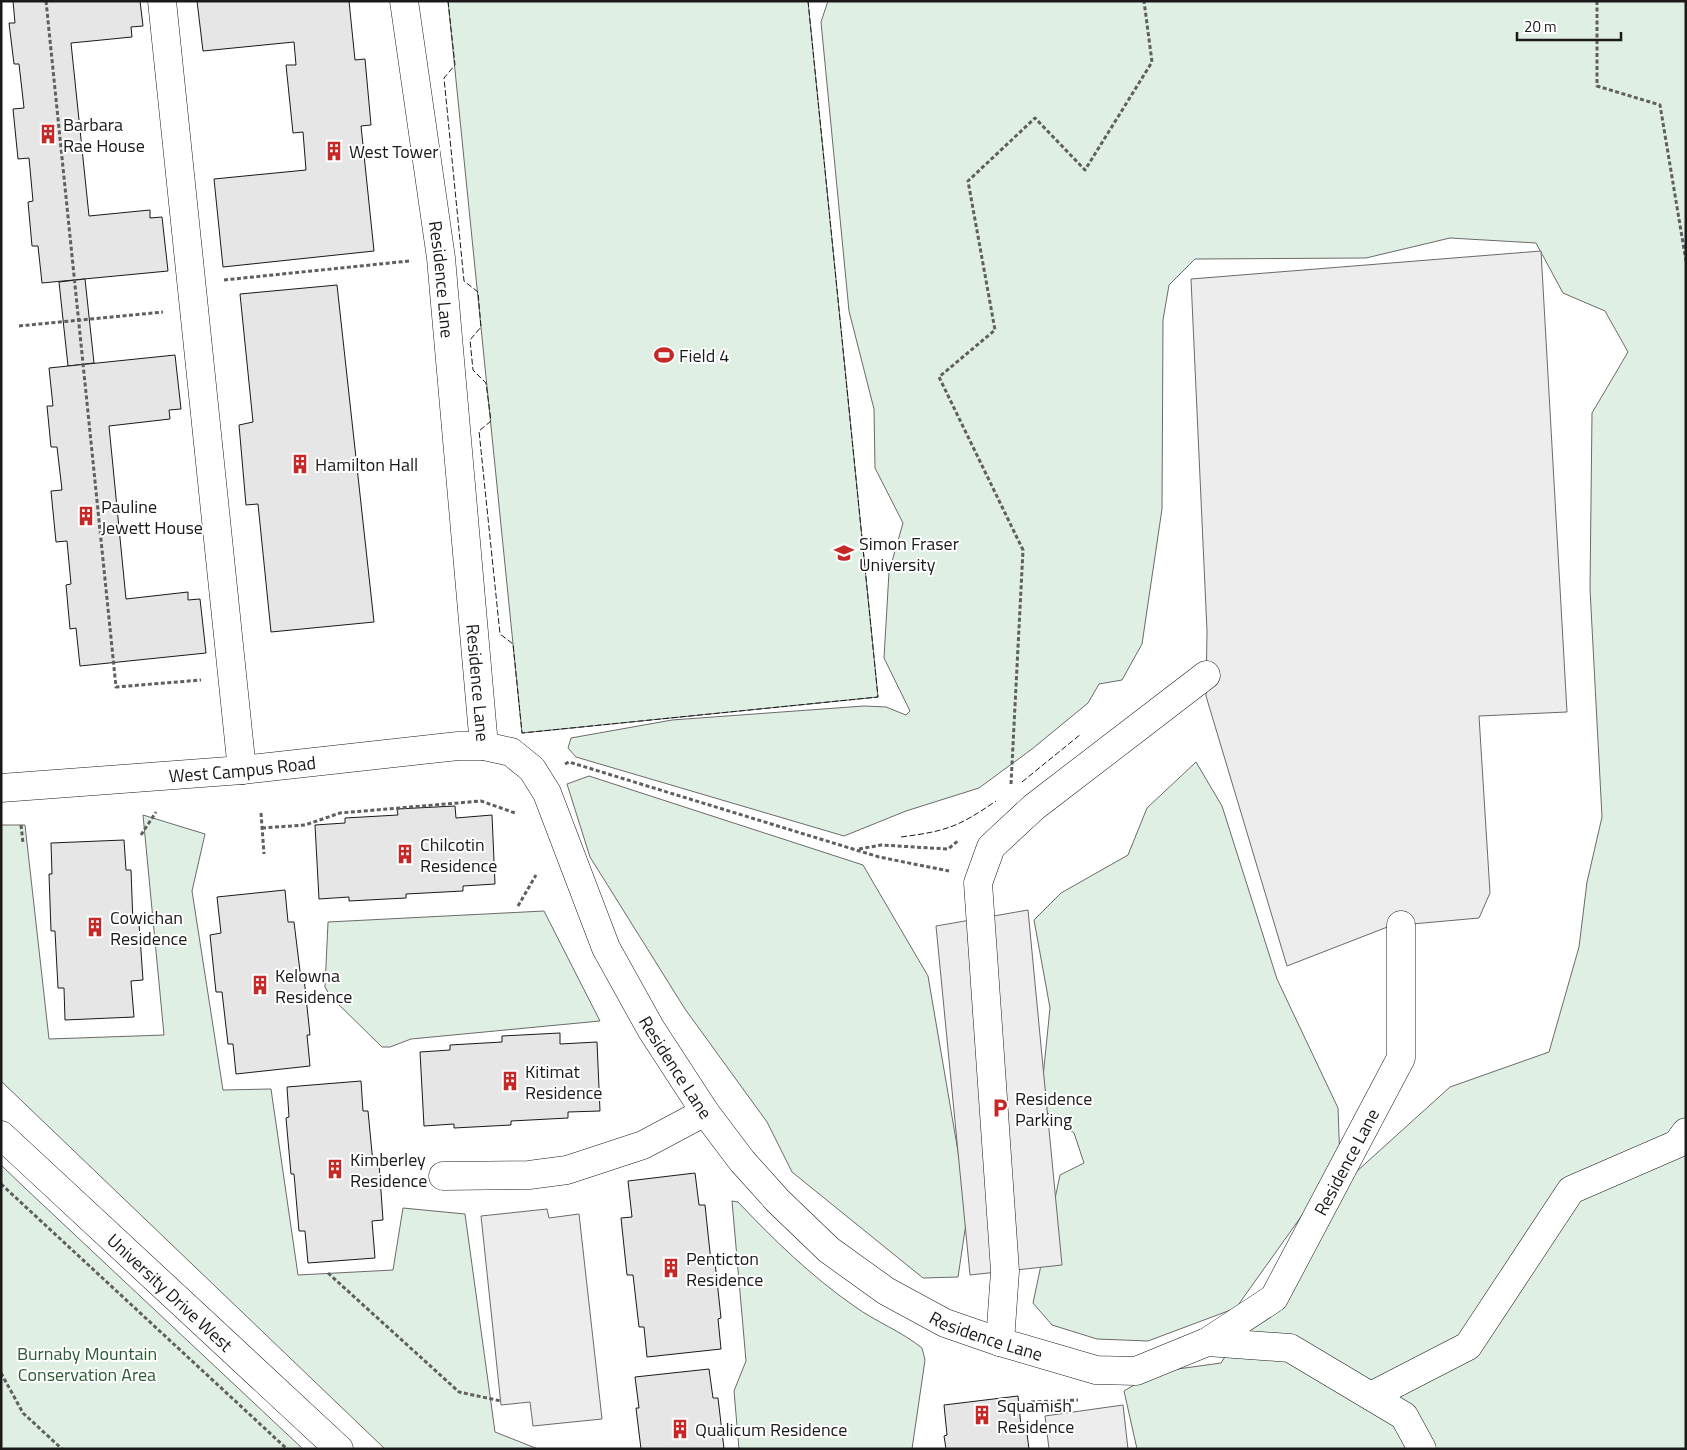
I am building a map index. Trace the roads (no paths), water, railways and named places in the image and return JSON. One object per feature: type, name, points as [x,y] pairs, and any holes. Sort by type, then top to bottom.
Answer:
[{"type":"street","points":[[162,1],[242,770]]},
{"type":"street","name":"Residence Lane","points":[[404,1],[441,258],[484,746],[511,752],[532,769],[547,793],[606,948],[651,1029],[705,1112],[742,1161],[778,1201],[829,1250],[886,1291],[945,1323],[1000,1342],[1096,1370],[1136,1371],[1207,1342],[1274,1298],[1401,1058],[1401,925]]},
{"type":"street","points":[[1000,1342],[1005,1271],[978,883],[990,847],[1034,808],[1206,675]]},
{"type":"street","name":"West Campus Road","points":[[1,788],[242,770],[458,746],[484,746]]},
{"type":"street","points":[[443,1176],[529,1175],[567,1170],[643,1145],[705,1112]]},
{"type":"street","points":[[1371,1396],[1468,1346],[1571,1190],[1677,1144],[1686,1132]]},
{"type":"street","name":"University Drive West","points":[[1,1136],[339,1449]]},
{"type":"street","points":[[1207,1342],[1290,1348],[1404,1416],[1422,1449]]},
{"type":"place","name":"Barbara Rae House","points":[[48,134]]},
{"type":"place","name":"West Tower","points":[[334,151]]},
{"type":"place","name":"Field 4","points":[[664,355]]},
{"type":"place","name":"Hamilton Hall","points":[[300,464]]},
{"type":"place","name":"Pauline Jewett House","points":[[86,516]]},
{"type":"place","name":"Simon Fraser University","points":[[844,553]]},
{"type":"place","name":"Chilcotin Residence","points":[[405,854]]},
{"type":"place","name":"Cowichan Residence","points":[[95,927]]},
{"type":"place","name":"Kelowna Residence","points":[[260,985]]},
{"type":"place","name":"Kitimat Residence","points":[[510,1081]]},
{"type":"place","name":"Residence Parking","points":[[1000,1108]]},
{"type":"place","name":"Kimberley Residence","points":[[335,1169]]},
{"type":"place","name":"Penticton Residence","points":[[671,1268]]},
{"type":"place","name":"Squamish Residence","points":[[982,1415]]},
{"type":"place","name":"Qualicum Residence","points":[[680,1429]]},
{"type":"park label","name":"Burnaby Mountain Conservation Area","points":[[87,1364]]}]
